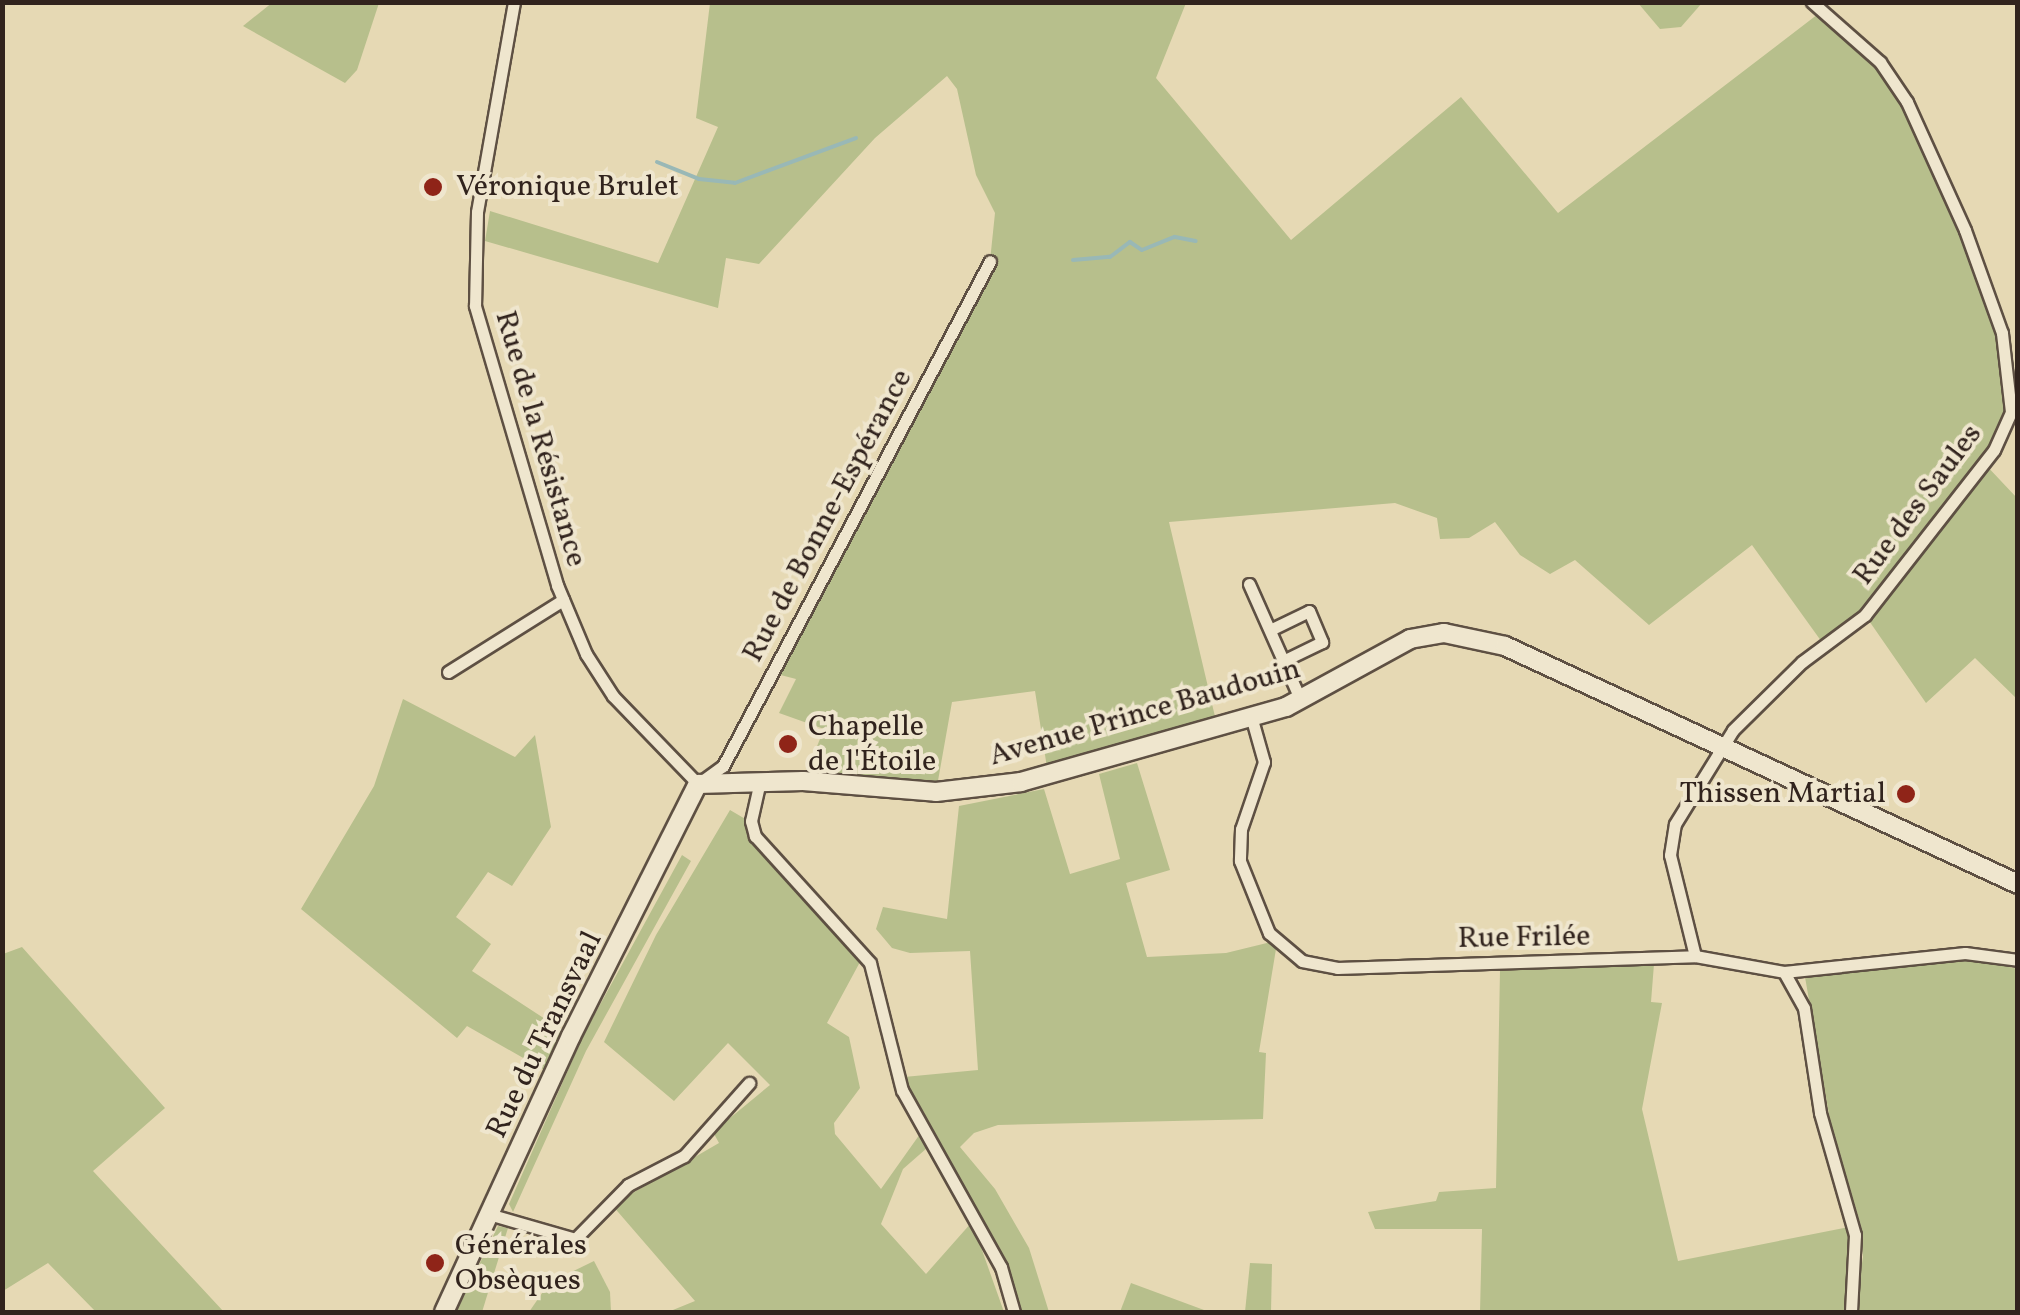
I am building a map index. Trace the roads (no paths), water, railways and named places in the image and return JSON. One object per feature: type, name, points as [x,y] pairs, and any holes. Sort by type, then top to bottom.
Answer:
[{"type":"street","name":"Rue de la Résistance","points":[[514,2],[477,212],[475,306],[562,600],[600,680],[698,784]]},
{"type":"street","name":"Rue des Saules","points":[[1695,956],[1669,838],[1724,746],[1802,662],[1865,615],[1994,450],[2011,412],[2002,333],[1965,230],[1907,102],[1880,62],[1812,2]]},
{"type":"street","name":"Rue de Bonne-Espérance","points":[[698,784],[724,766],[990,261]]},
{"type":"street","points":[[1249,584],[1301,701]]},
{"type":"street","points":[[448,672],[562,600]]},
{"type":"street","points":[[1272,629],[1310,612],[1322,642],[1285,660]]},
{"type":"street","name":"Avenue Prince Baudouin","points":[[698,784],[760,781],[977,789],[1301,701],[1410,638],[1444,633],[1505,646],[2018,884]]},
{"type":"street","name":"Rue Frilée","points":[[1250,716],[1264,762],[1241,829],[1240,861],[1257,911],[1291,956],[1336,968],[1695,956],[1784,972],[1965,953],[2018,960]]},
{"type":"street","points":[[760,781],[751,821],[756,836],[864,954],[876,984],[902,1090],[1001,1267],[1014,1312]]},
{"type":"street","name":"Rue du Transvaal","points":[[445,1312],[571,1036],[698,784]]},
{"type":"street","points":[[1784,972],[1804,1008],[1820,1112],[1855,1235],[1851,1312]]},
{"type":"street","points":[[492,1215],[575,1239],[628,1185],[684,1156],[750,1083]]},
{"type":"waterway","points":[[657,162],[699,179],[735,183],[856,138]]},
{"type":"waterway","points":[[1073,260],[1110,257],[1130,242],[1142,250],[1175,237],[1196,241]]},
{"type":"place","name":"Véronique Brulet","points":[[433,187]]},
{"type":"place","name":"Chapelle de l'Étoile","points":[[788,744]]},
{"type":"place","name":"Thissen Martial","points":[[1906,794]]},
{"type":"place","name":"Générales Obsèques","points":[[435,1263]]}]
